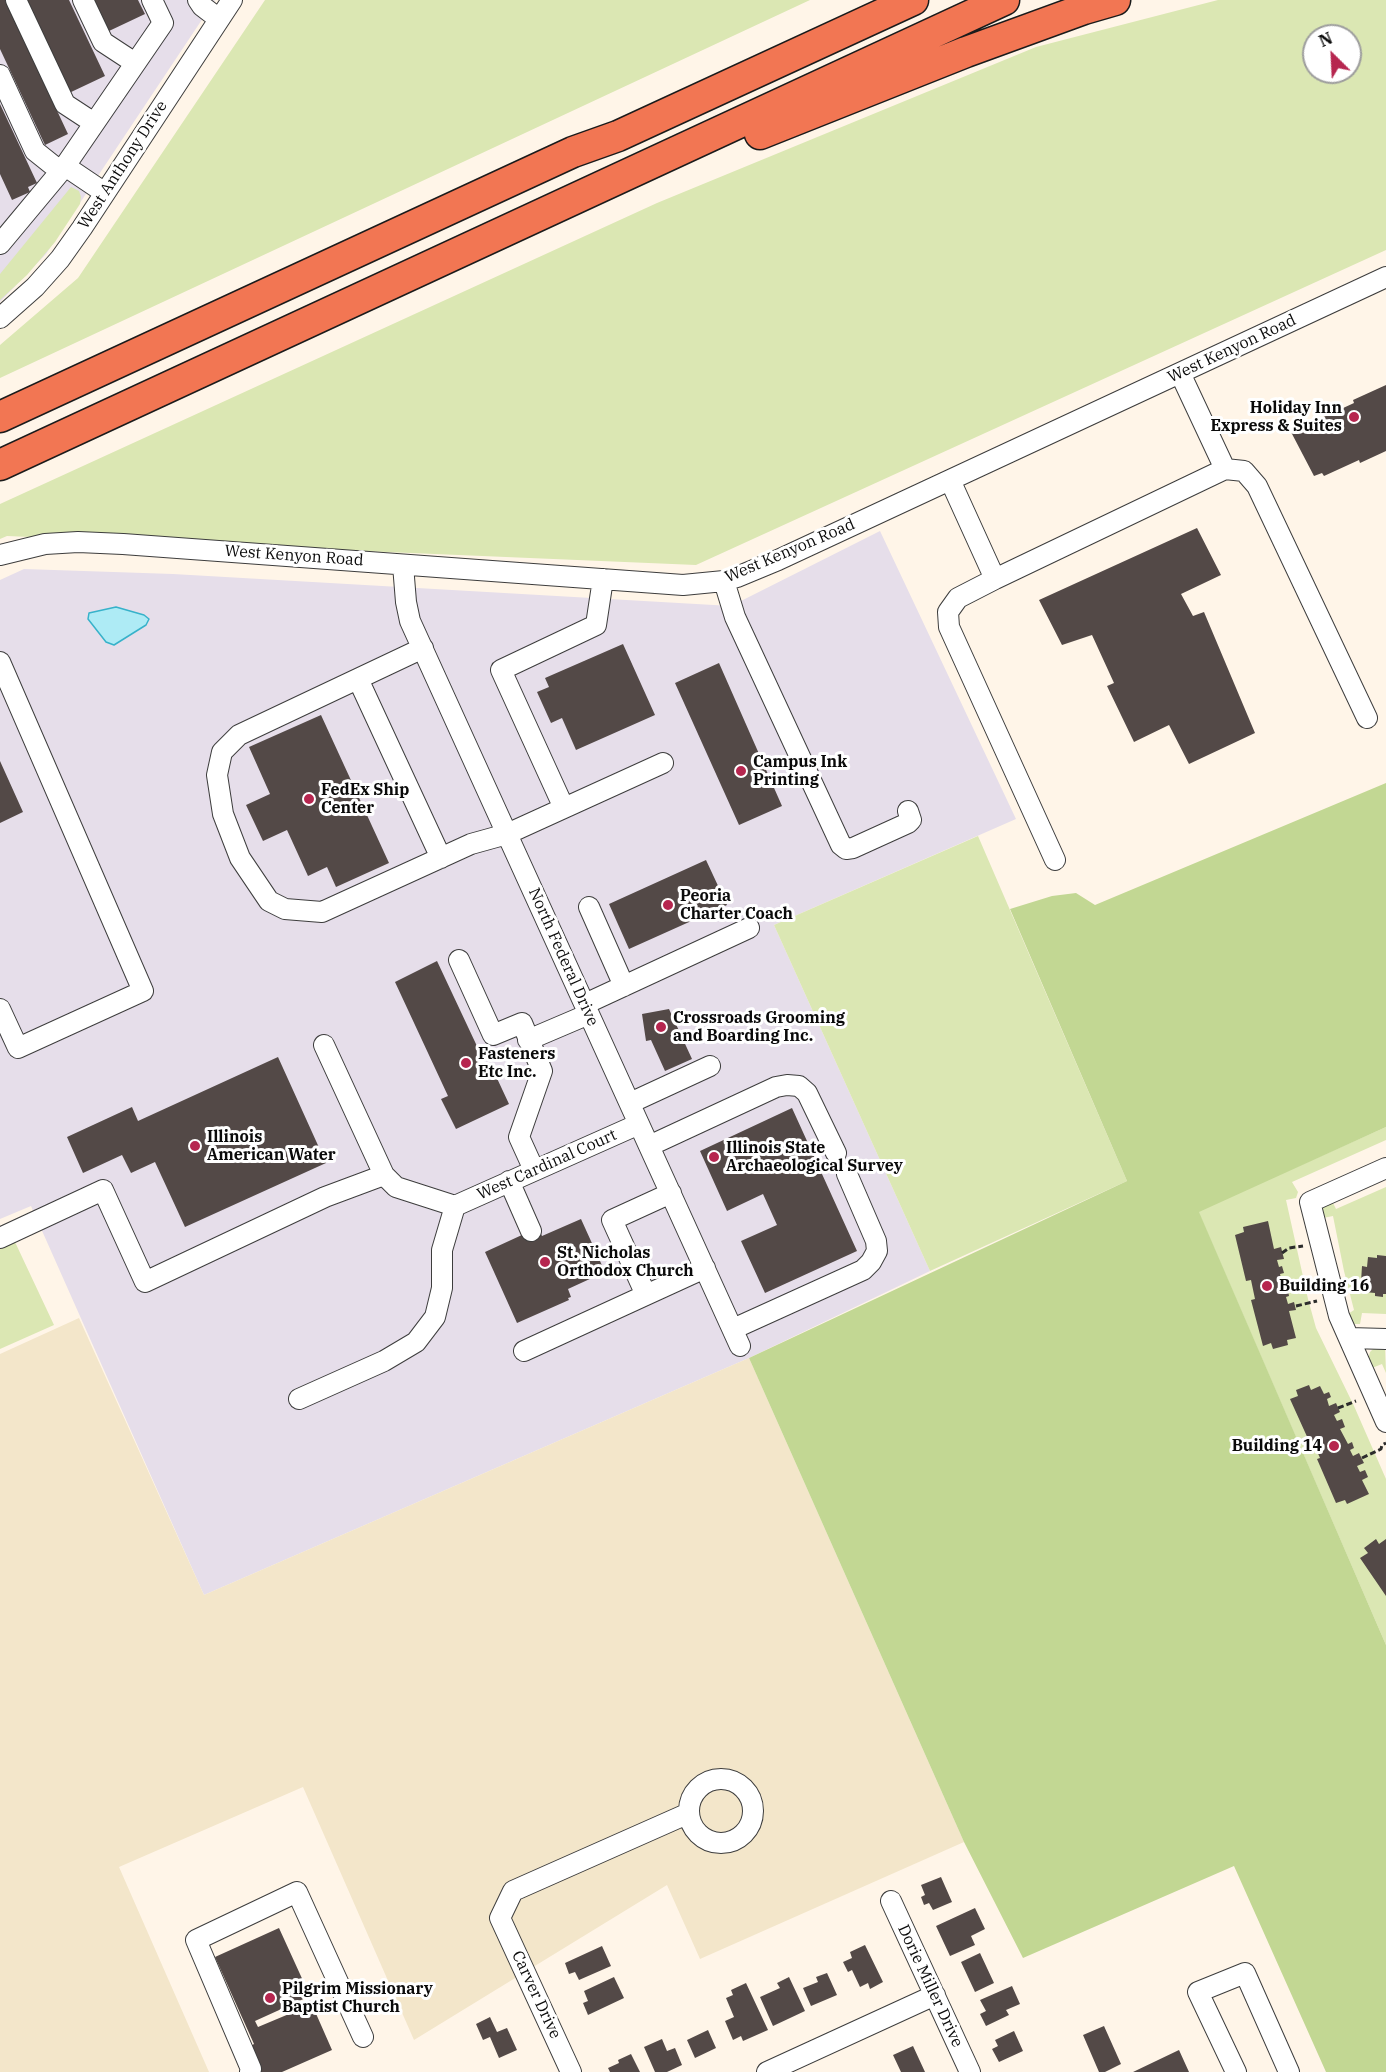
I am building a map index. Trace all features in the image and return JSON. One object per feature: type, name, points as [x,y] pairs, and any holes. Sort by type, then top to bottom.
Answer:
[{"type":"highway","points":[[573,152],[606,127],[864,0]]},
{"type":"highway","points":[[0,417],[573,152],[618,136],[913,0]]},
{"type":"highway","points":[[0,465],[1004,0]]},
{"type":"highway","points":[[469,247],[654,179],[778,126],[966,52],[1115,0]]},
{"type":"street","points":[[16,0],[65,104],[94,123]]},
{"type":"street","points":[[83,0],[103,42],[135,63]]},
{"type":"street","points":[[0,244],[7,221],[63,169],[163,23],[152,0]]},
{"type":"street","points":[[198,0],[219,20]]},
{"type":"street","name":"West Anthony Drive","points":[[0,318],[35,287],[60,259],[232,0]]},
{"type":"street","points":[[0,75],[36,151],[105,194]]},
{"type":"street","name":"West Kenyon Road","points":[[0,555],[45,544],[78,542],[682,585],[724,580],[777,560],[1386,277]]},
{"type":"street","points":[[1180,373],[1225,469]]},
{"type":"street","points":[[1055,860],[949,627],[948,612],[958,598],[1225,469],[1244,471],[1257,486],[1367,718]]},
{"type":"street","points":[[950,480],[995,579]]},
{"type":"street","name":"North Federal Drive","points":[[404,564],[406,602],[410,621],[736,1337],[863,1270],[870,1262],[877,1251],[876,1241],[847,1174]]},
{"type":"street","points":[[564,808],[501,670],[596,626],[603,579]]},
{"type":"street","points":[[724,580],[735,617],[841,845],[846,849],[853,848],[908,823],[911,820],[908,811]]},
{"type":"street","points":[[423,648],[239,735],[222,752],[217,775],[223,814],[240,858],[269,901],[285,909],[322,912],[471,844],[507,834],[663,763]]},
{"type":"street","points":[[0,662],[143,991],[18,1048],[0,1009]]},
{"type":"street","points":[[358,679],[441,858]]},
{"type":"street","points":[[589,907],[624,986]]},
{"type":"street","points":[[528,1040],[587,1009],[624,986],[749,928]]},
{"type":"street","points":[[459,960],[493,1035],[522,1023],[542,1071],[519,1137],[534,1170]]},
{"type":"street","points":[[299,1399],[384,1361],[416,1342],[435,1317],[442,1288],[442,1250],[455,1206],[396,1187],[384,1175],[324,1045]]},
{"type":"street","points":[[630,1103],[710,1066]]},
{"type":"street","points":[[649,1146],[776,1087],[787,1085],[799,1086],[807,1093],[836,1153]]},
{"type":"street","name":"West Cardinal Court","points":[[455,1206],[639,1124]]},
{"type":"street","points":[[1385,1418],[1339,1316],[1310,1202],[1386,1168]]},
{"type":"street","points":[[0,1238],[103,1190],[145,1282],[325,1197],[384,1175]]},
{"type":"street","points":[[509,1182],[531,1231]]},
{"type":"street","points":[[646,1295],[612,1220],[671,1193]]},
{"type":"street","points":[[524,1351],[705,1268]]},
{"type":"street","points":[[1348,1338],[1386,1339]]},
{"type":"street","name":"Carver Drive","points":[[572,2072],[500,1918],[513,1891],[688,1813]]},
{"type":"street","points":[[250,2072],[251,2069],[196,1940],[297,1892],[363,2037]]},
{"type":"street","name":"Dorie Miller Drive","points":[[891,1901],[970,2072]]},
{"type":"street","points":[[1236,2072],[1198,1992],[1245,1972],[1289,2072]]},
{"type":"street","points":[[767,2072],[934,1995]]},
{"type":"path","points":[[1362,1458],[1381,1449],[1386,1443]]},
{"type":"shaded area","points":[[0,0],[215,0],[46,254],[0,302]]},
{"type":"shaded area","points":[[880,531],[1016,819],[774,925],[930,1271],[749,1358],[204,1595],[31,1206],[0,1219],[0,580],[24,569],[173,574],[731,606]]},
{"type":"shaded area","points":[[79,1318],[204,1595],[749,1358],[964,1842],[700,1959],[667,1885],[414,2040],[303,1787],[119,1867],[209,2072],[0,2072],[0,1354]]},
{"type":"green space","points":[[265,0],[810,0],[0,378],[0,345],[78,278]]},
{"type":"green space","points":[[1218,0],[1386,0],[1386,250],[696,565],[7,536],[0,539],[0,504],[657,203],[1036,47]]},
{"type":"green space","points":[[71,187],[79,191],[80,204],[55,242],[27,275],[0,300],[0,274]]},
{"type":"green space","points":[[1386,783],[1386,1127],[1199,1212],[1386,1645],[1386,2072],[1326,2072],[1234,1866],[1023,1958],[964,1842],[749,1358],[1127,1181],[1010,909],[1052,896],[1076,893],[1095,905]]},
{"type":"green space","points":[[978,836],[1127,1181],[930,1271],[774,925]]},
{"type":"green space","points":[[1386,1127],[1386,1140],[1292,1182],[1298,1192],[1296,1198],[1286,1200],[1316,1328],[1386,1479],[1386,1645],[1198,1211]]},
{"type":"green space","points":[[1386,1187],[1386,1314],[1362,1313],[1360,1324],[1353,1324],[1348,1314],[1354,1310],[1333,1216],[1323,1218],[1319,1210],[1323,1202],[1332,1201],[1336,1209]]},
{"type":"green space","points":[[15,1242],[54,1325],[0,1349],[0,1248]]},
{"type":"green space","points":[[1376,1346],[1385,1346],[1386,1373],[1382,1364],[1372,1368],[1368,1360],[1370,1352]]},
{"type":"water","points":[[116,607],[144,615],[149,619],[146,625],[114,645],[106,642],[88,619],[89,613]]},
{"type":"building","points":[[0,0],[5,0],[68,134],[45,145],[0,49]]},
{"type":"building","points":[[26,0],[69,0],[105,76],[69,93]]},
{"type":"building","points":[[94,0],[138,0],[145,14],[109,31]]},
{"type":"building","points":[[0,104],[37,183],[28,187],[30,192],[12,200],[0,174]]},
{"type":"building","name":"Holiday Inn Express & Suites","points":[[1386,385],[1386,451],[1324,476],[1322,473],[1314,476],[1291,432],[1354,403],[1353,400]]},
{"type":"building","points":[[1197,528],[1221,575],[1181,594],[1193,616],[1204,612],[1255,733],[1189,764],[1169,725],[1134,742],[1107,686],[1114,683],[1092,635],[1062,645],[1039,600]]},
{"type":"building","points":[[623,644],[655,715],[576,750],[562,718],[551,723],[537,692],[549,687],[545,678]]},
{"type":"building","name":"Campus Ink Printing","points":[[719,663],[782,806],[739,825],[675,683]]},
{"type":"building","name":"FedEx Ship Center","points":[[321,715],[389,863],[336,887],[327,867],[308,876],[287,830],[263,841],[246,805],[270,794],[249,747]]},
{"type":"building","points":[[0,761],[23,812],[0,823]]},
{"type":"building","name":"Peoria Charter Coach","points":[[706,860],[727,905],[629,949],[609,904]]},
{"type":"building","points":[[437,961],[491,1076],[495,1074],[509,1104],[456,1129],[441,1099],[448,1096],[395,982]]},
{"type":"building","name":"Crossroads Grooming and Boarding Inc.","points":[[669,1009],[692,1059],[665,1071],[651,1040],[646,1041],[642,1014]]},
{"type":"building","name":"Illinois American Water","points":[[278,1057],[326,1163],[185,1227],[155,1162],[131,1173],[122,1155],[83,1173],[67,1137],[132,1107],[138,1121]]},
{"type":"building","points":[[792,1108],[857,1251],[765,1293],[741,1241],[777,1225],[763,1194],[727,1211],[700,1151]]},
{"type":"building","name":"St. Nicholas Orthodox Church","points":[[581,1219],[605,1272],[568,1289],[571,1297],[568,1298],[569,1300],[517,1323],[485,1252],[535,1229],[539,1230],[542,1236]]},
{"type":"building","name":"Building 16","points":[[1268,1221],[1274,1249],[1281,1247],[1284,1259],[1277,1260],[1284,1273],[1280,1274],[1284,1291],[1288,1290],[1289,1296],[1286,1297],[1288,1304],[1294,1302],[1296,1310],[1289,1311],[1296,1338],[1287,1340],[1288,1345],[1273,1349],[1271,1343],[1263,1346],[1251,1300],[1255,1299],[1251,1280],[1246,1281],[1235,1235],[1244,1232],[1243,1227]]},
{"type":"building","points":[[1377,1255],[1386,1256],[1386,1294],[1383,1294],[1383,1297],[1365,1292],[1366,1282],[1361,1282],[1362,1266],[1367,1267],[1368,1257],[1377,1258]]},
{"type":"building","name":"Building 14","points":[[1309,1385],[1311,1390],[1320,1386],[1324,1394],[1329,1392],[1331,1397],[1327,1399],[1329,1406],[1336,1403],[1340,1412],[1334,1415],[1337,1421],[1342,1419],[1345,1427],[1340,1429],[1348,1444],[1352,1442],[1354,1448],[1350,1450],[1353,1456],[1359,1453],[1364,1463],[1357,1466],[1360,1472],[1365,1470],[1368,1477],[1362,1480],[1369,1494],[1347,1504],[1345,1500],[1336,1503],[1317,1459],[1320,1458],[1312,1440],[1309,1441],[1290,1399],[1298,1396],[1296,1390]]},
{"type":"building","points":[[1376,1539],[1379,1544],[1386,1539],[1386,1596],[1360,1558],[1368,1553],[1364,1548]]},
{"type":"building","points":[[941,1877],[952,1902],[933,1910],[929,1903],[924,1905],[921,1897],[925,1895],[921,1885]]},
{"type":"building","points":[[975,1908],[985,1929],[971,1936],[975,1945],[950,1956],[936,1926]]},
{"type":"building","name":"Pilgrim Missionary Baptist Church","points":[[279,1928],[310,1996],[255,2021],[258,2027],[289,2014],[287,2010],[310,2000],[332,2050],[282,2072],[260,2072],[249,2047],[254,2044],[215,1957]]},
{"type":"building","points":[[865,1945],[883,1982],[870,1989],[868,1983],[860,1987],[852,1970],[848,1972],[843,1962],[852,1958],[850,1952]]},
{"type":"building","points":[[602,1946],[611,1966],[579,1980],[575,1972],[569,1974],[565,1963]]},
{"type":"building","points":[[980,1953],[994,1983],[975,1992],[961,1962]]},
{"type":"building","points":[[827,1973],[837,1995],[811,2006],[803,1988],[818,1982],[816,1977]]},
{"type":"building","points":[[614,1977],[624,1998],[588,2015],[583,2003],[588,2001],[584,1991]]},
{"type":"building","points":[[789,1977],[805,2011],[773,2026],[760,1997],[780,1988],[777,1983]]},
{"type":"building","points":[[746,1983],[768,2030],[743,2041],[741,2036],[733,2040],[725,2021],[734,2017],[726,1998],[733,1995],[731,1990]]},
{"type":"building","points":[[1012,1986],[1020,2004],[1006,2010],[1009,2015],[986,2026],[980,2014],[986,2011],[980,2000]]},
{"type":"building","points":[[490,2017],[497,2032],[507,2028],[517,2050],[499,2058],[490,2037],[483,2040],[476,2024]]},
{"type":"building","points":[[1104,2026],[1121,2064],[1105,2072],[1099,2072],[1083,2035]]},
{"type":"building","points":[[708,2030],[716,2048],[695,2058],[687,2040]]},
{"type":"building","points":[[1014,2031],[1023,2051],[999,2062],[992,2049],[998,2046],[995,2040]]},
{"type":"building","points":[[662,2039],[667,2051],[675,2048],[682,2065],[667,2072],[655,2072],[644,2047]]},
{"type":"building","points":[[913,2046],[925,2072],[901,2072],[893,2055]]},
{"type":"building","points":[[1179,2050],[1189,2072],[1133,2072]]},
{"type":"building","points":[[631,2054],[640,2072],[610,2072],[608,2068]]},
{"type":"place","name":"Holiday Inn Express & Suites","points":[[1354,417]]},
{"type":"place","name":"Campus Ink Printing","points":[[741,771]]},
{"type":"place","name":"FedEx Ship Center","points":[[309,799]]},
{"type":"place","name":"Peoria Charter Coach","points":[[668,905]]},
{"type":"place","name":"Crossroads Grooming and Boarding Inc.","points":[[661,1027]]},
{"type":"place","name":"Fasteners Etc Inc.","points":[[466,1063]]},
{"type":"place","name":"Illinois American Water","points":[[195,1146]]},
{"type":"place","name":"Illinois State Archaeological Survey","points":[[714,1157]]},
{"type":"place","name":"St. Nicholas Orthodox Church","points":[[545,1262]]},
{"type":"place","name":"Building 16","points":[[1267,1286]]},
{"type":"place","name":"Building 14","points":[[1334,1446]]},
{"type":"place","name":"Pilgrim Missionary Baptist Church","points":[[270,1998]]}]
